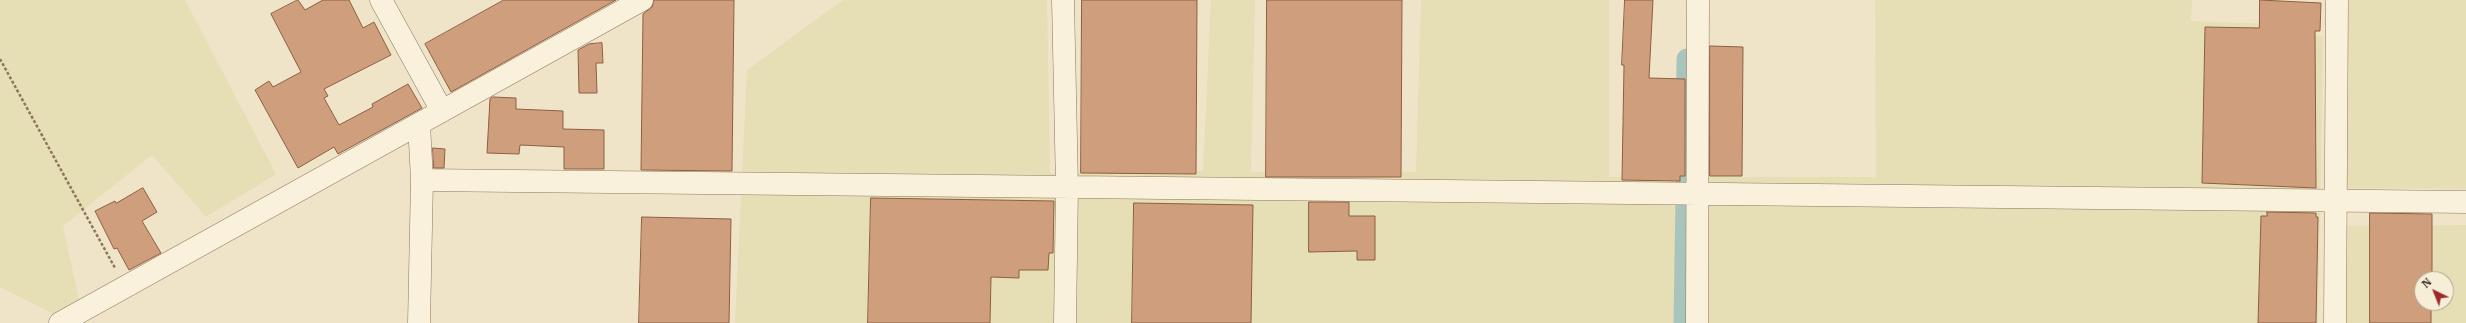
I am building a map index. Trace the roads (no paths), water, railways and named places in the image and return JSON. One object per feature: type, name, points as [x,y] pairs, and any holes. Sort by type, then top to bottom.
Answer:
[{"type":"street","points":[[381,0],[442,111]]},
{"type":"street","points":[[60,323],[126,288],[642,0]]},
{"type":"street","points":[[1063,0],[1067,187],[1065,323]]},
{"type":"street","points":[[1697,323],[1698,0]]},
{"type":"street","points":[[2335,323],[2337,201],[2337,0]]},
{"type":"street","points":[[419,124],[422,180],[419,323]]},
{"type":"street","points":[[422,180],[2466,202]]},
{"type":"waterway","points":[[1686,179],[1687,59]]},
{"type":"waterway","points":[[1684,323],[1686,199]]}]
